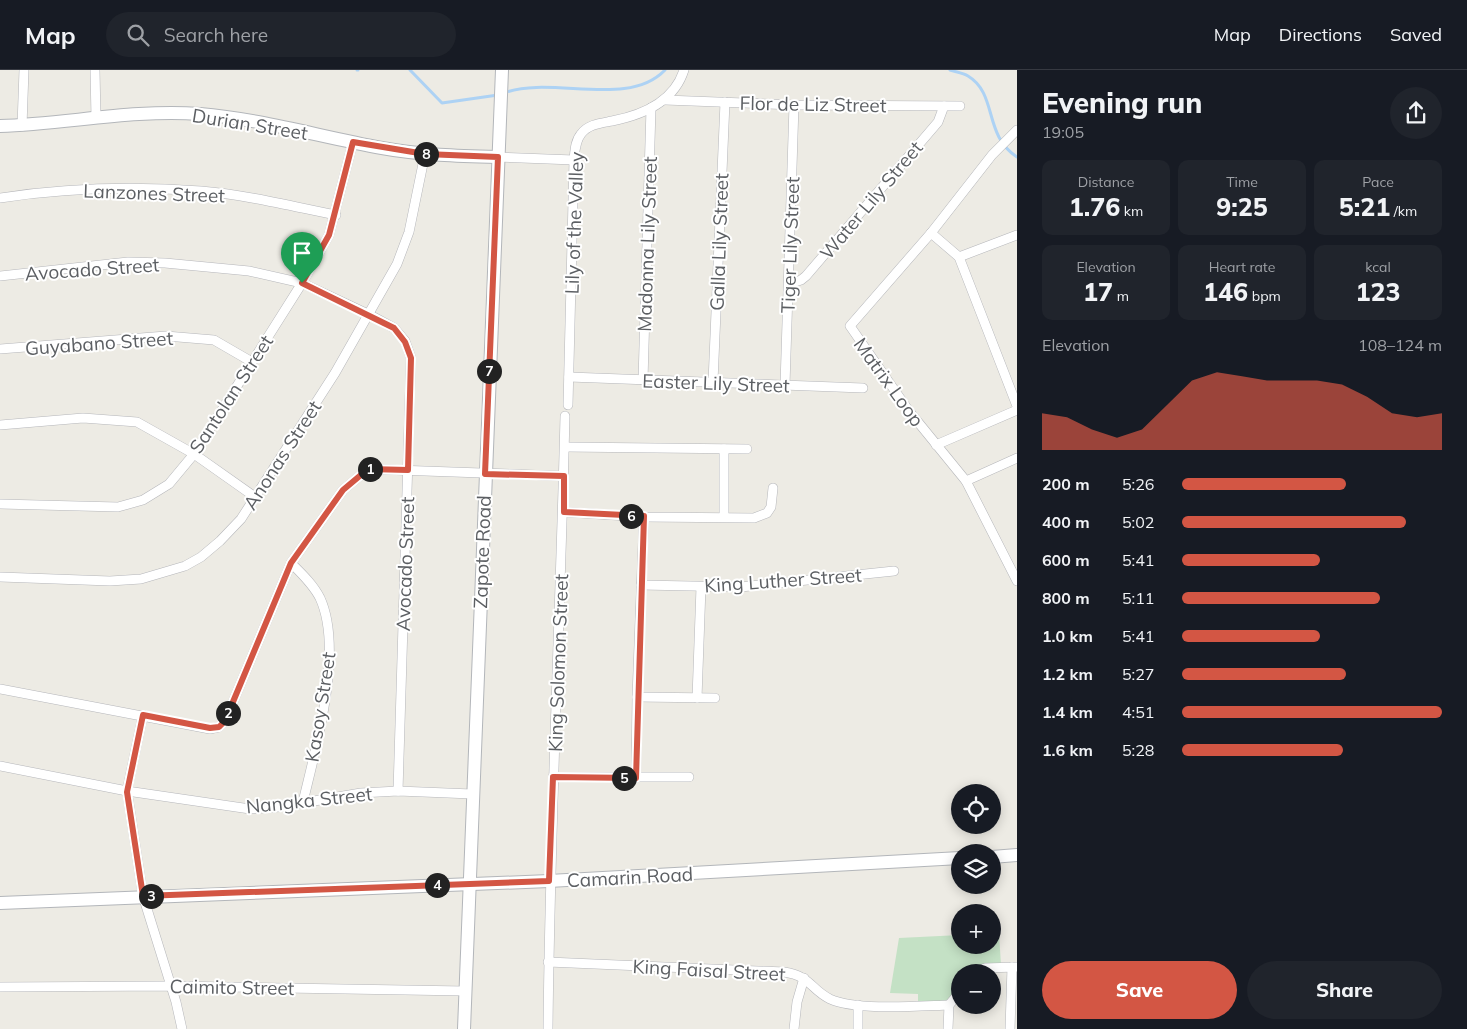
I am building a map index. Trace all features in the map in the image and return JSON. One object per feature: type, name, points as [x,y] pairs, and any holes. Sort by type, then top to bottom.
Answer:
[{"type":"main road","name":"Zapote Road","points":[[464,1029],[468,884],[501,75]]},
{"type":"main road","name":"Durian Street","points":[[0,126],[22,126],[141,113],[201,114],[262,123],[353,142],[425,154],[498,157]]},
{"type":"main road","points":[[1001,856],[1017,855]]},
{"type":"main road","name":"Camarin Road","points":[[0,902],[549,881],[951,859]]},
{"type":"street","points":[[22,126],[24,70]]},
{"type":"street","points":[[95,70],[96,118]]},
{"type":"street","points":[[665,100],[676,88],[684,70]]},
{"type":"street","name":"Flor de Liz Street","points":[[665,100],[794,105],[960,106]]},
{"type":"street","name":"Lily of the Valley","points":[[568,405],[574,160],[577,141],[587,128],[632,116],[665,100]]},
{"type":"street","name":"Galla Lily Street","points":[[713,382],[724,102]]},
{"type":"street","name":"Tiger Lily Street","points":[[784,386],[794,105]]},
{"type":"street","name":"Water Lily Street","points":[[788,284],[802,280],[806,276],[938,122],[944,106]]},
{"type":"street","name":"Madonna Lily Street","points":[[643,380],[651,108]]},
{"type":"street","name":"Matrix Loop","points":[[1017,130],[992,156],[931,233],[850,326],[909,411],[966,481],[1017,581]]},
{"type":"street","name":"Santolan Street","points":[[0,504],[118,507],[143,500],[169,484],[194,454],[302,283],[329,235],[336,216],[353,142]]},
{"type":"street","name":"Anonas Street","points":[[0,577],[128,581],[172,571],[210,550],[241,519],[335,374],[397,264],[409,232],[425,154]]},
{"type":"street","points":[[498,157],[574,160]]},
{"type":"street","name":"Lanzones Street","points":[[0,198],[40,192],[118,188],[202,191],[266,200],[336,216]]},
{"type":"street","points":[[931,233],[959,257],[1017,406]]},
{"type":"street","points":[[959,257],[1017,234]]},
{"type":"street","name":"Avocado Street","points":[[0,276],[111,264],[156,263],[248,271],[302,283],[394,328],[405,342],[411,358],[398,791]]},
{"type":"street","name":"Guyabano Street","points":[[0,349],[166,336],[214,340],[252,362]]},
{"type":"street","name":"Easter Lily Street","points":[[569,377],[863,388]]},
{"type":"street","points":[[936,445],[1017,410]]},
{"type":"street","name":"King Solomon Street","points":[[548,1029],[549,881],[564,512],[566,416]]},
{"type":"street","points":[[0,425],[84,418],[137,422],[194,454],[255,497]]},
{"type":"street","points":[[565,447],[747,449]]},
{"type":"street","points":[[724,449],[724,517]]},
{"type":"street","points":[[966,481],[1017,458]]},
{"type":"street","points":[[0,689],[210,728],[219,727],[225,721],[291,563],[343,490],[368,469],[564,476]]},
{"type":"street","points":[[564,512],[754,518],[767,513],[771,506],[773,488]]},
{"type":"street","points":[[636,778],[644,516]]},
{"type":"street","name":"Kasoy Street","points":[[291,563],[320,598],[326,616],[331,647],[317,743],[304,802]]},
{"type":"street","name":"King Luther Street","points":[[641,586],[741,587],[894,571]]},
{"type":"street","points":[[697,698],[701,587]]},
{"type":"street","points":[[637,697],[714,698]]},
{"type":"street","points":[[143,715],[127,792],[143,896],[172,986],[182,1029]]},
{"type":"street","name":"Nangka Street","points":[[0,766],[127,792],[250,809],[398,791],[472,794]]},
{"type":"street","points":[[553,777],[689,777]]},
{"type":"street","name":"King Faisal Street","points":[[548,962],[784,972],[804,978],[831,999],[858,1004],[949,1005]]},
{"type":"street","points":[[1001,967],[1015,967],[1010,1029]]},
{"type":"street","points":[[794,1029],[797,1002],[804,978]]},
{"type":"street","name":"Caimito Street","points":[[0,987],[172,986],[465,991]]},
{"type":"street","points":[[948,1029],[949,1005],[951,1003]]},
{"type":"street","points":[[858,1004],[858,1029]]},
{"type":"green space","points":[[951,935],[951,954],[1000,954],[1001,964],[951,964],[951,999],[948,1002],[918,1003],[918,994],[890,993],[899,938]]},
{"type":"waterway","points":[[410,70],[442,103],[498,95]]},
{"type":"waterway","points":[[504,93],[523,88],[544,87],[610,90],[631,88],[649,81],[665,70]]},
{"type":"waterway","points":[[950,70],[968,76],[984,93],[999,138],[1006,148],[1017,157]]},
{"type":"route","points":[[353,142],[425,154],[498,157],[485,474],[564,476],[564,512],[644,516],[636,778],[553,777],[549,881],[143,896],[127,792],[143,715],[210,728],[219,727],[225,721],[254,646],[291,563],[343,490],[368,469],[408,470],[411,358],[405,342],[394,328],[302,283],[329,235],[336,216],[353,142]]}]
